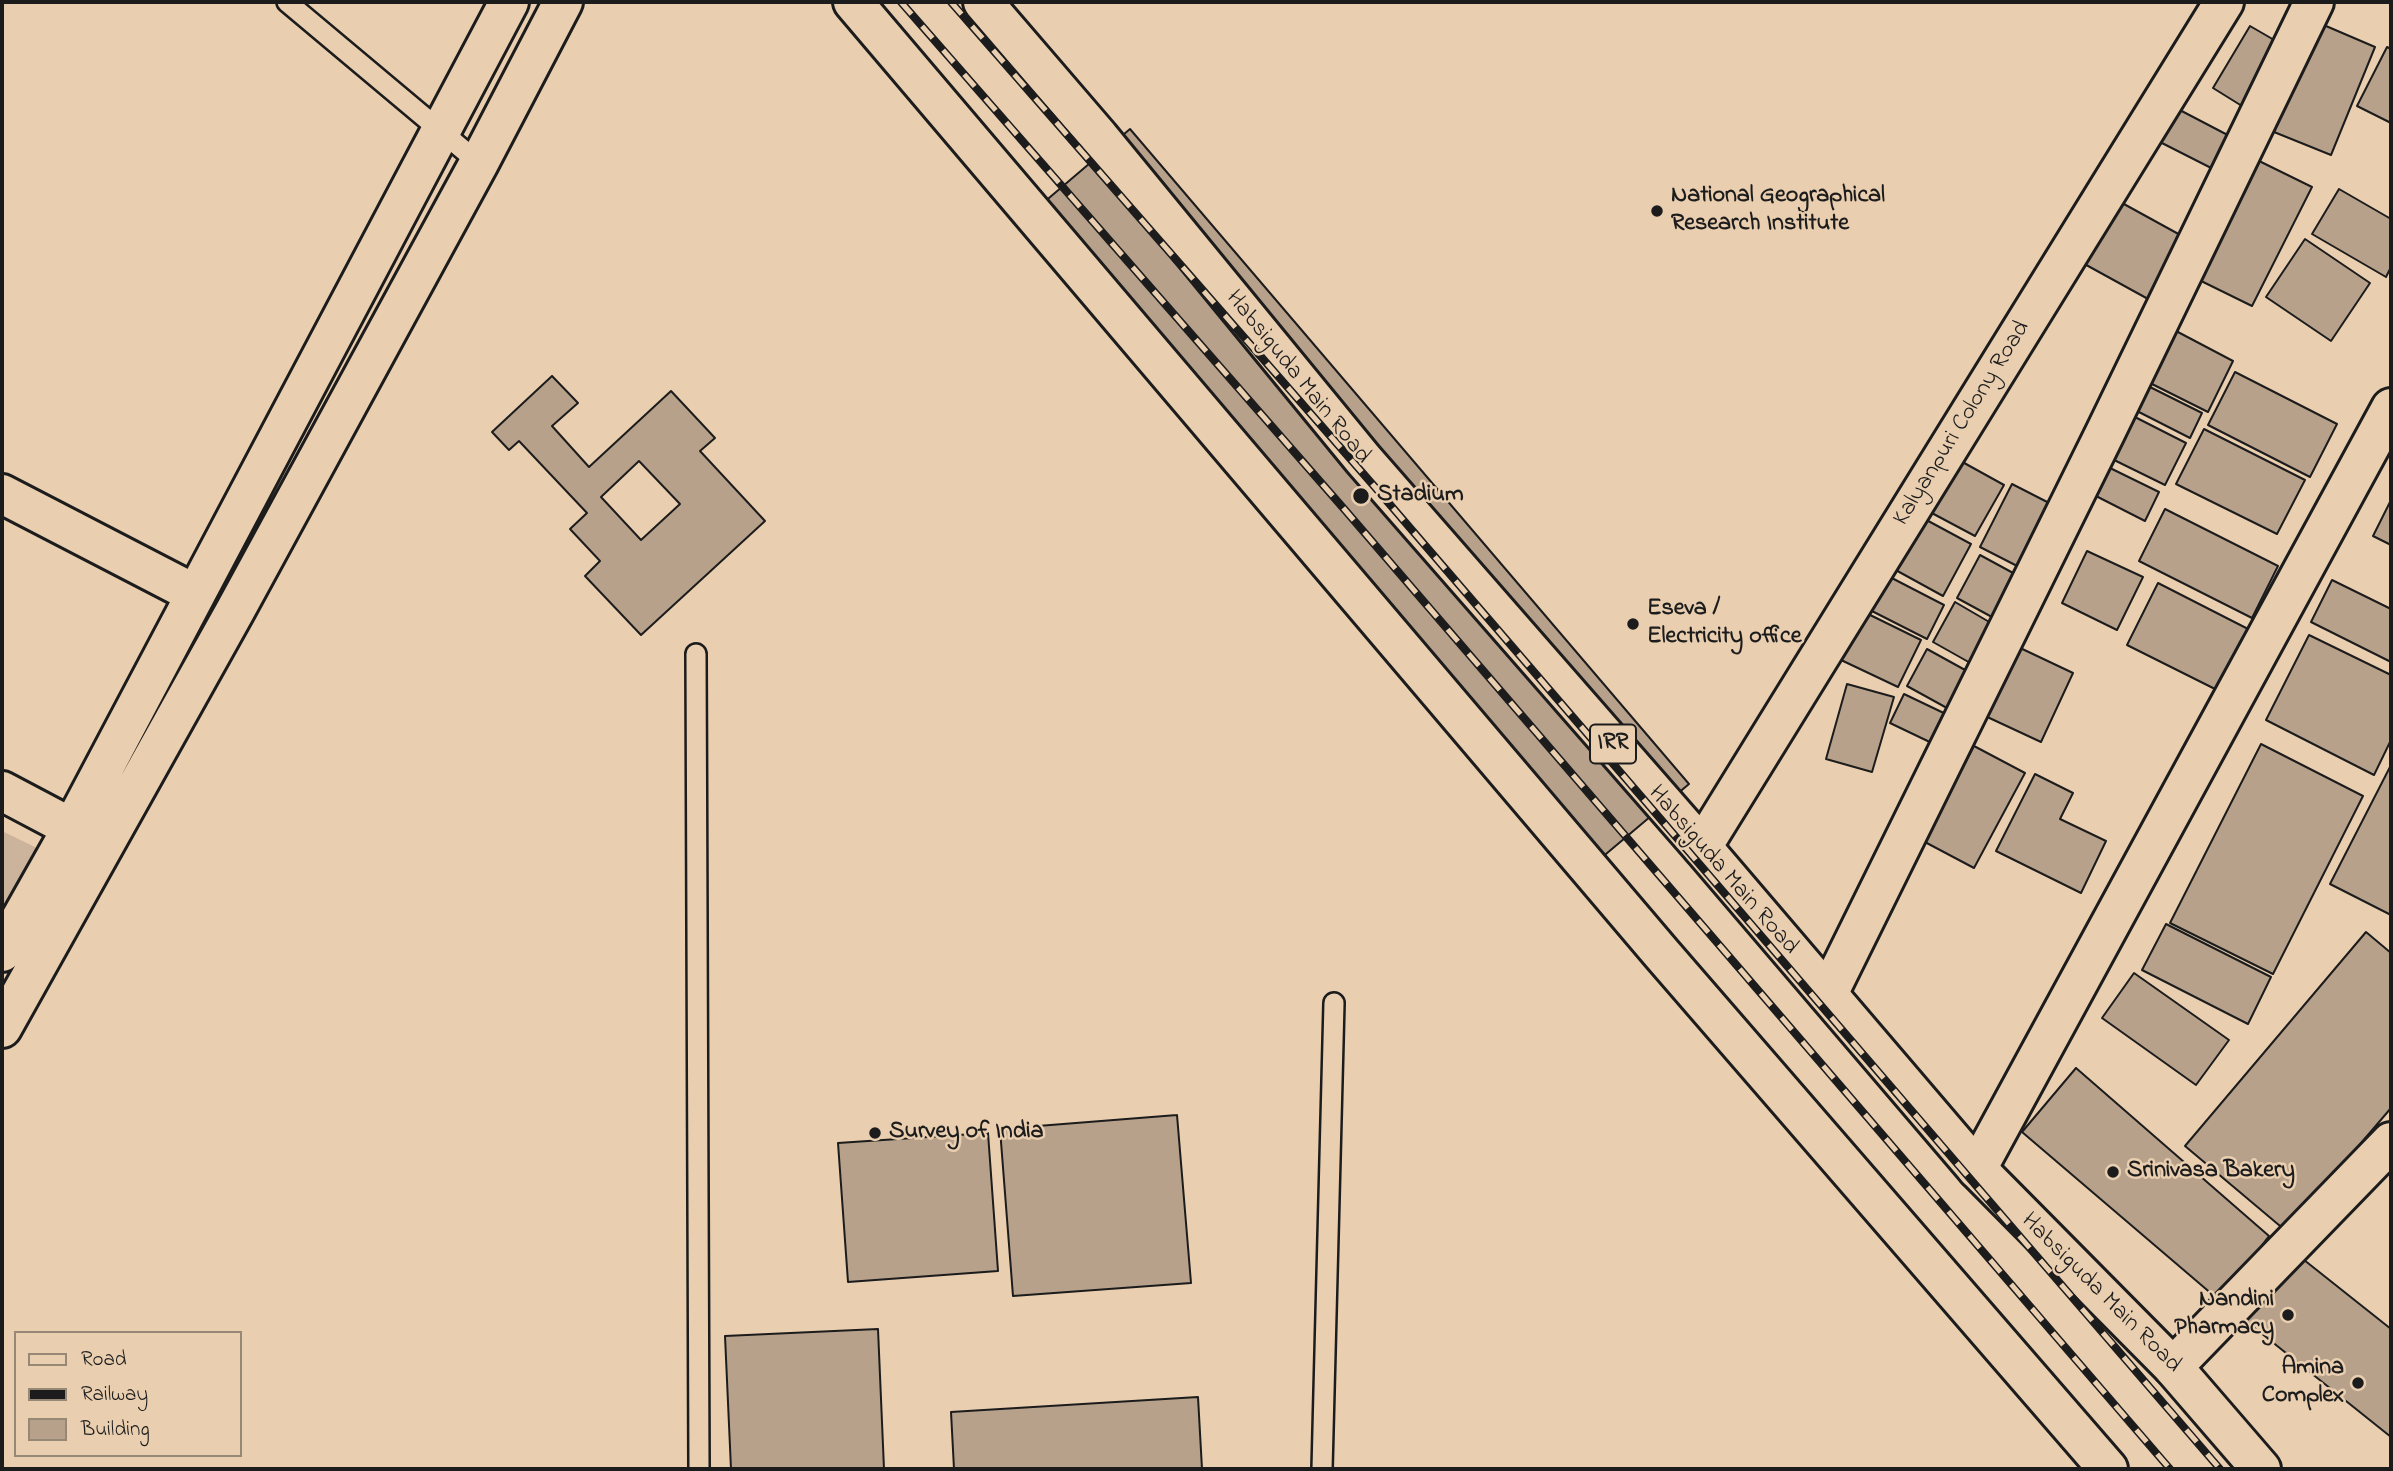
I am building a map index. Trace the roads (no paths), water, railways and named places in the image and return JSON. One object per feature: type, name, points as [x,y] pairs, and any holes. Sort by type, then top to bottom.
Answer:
[{"type":"street","points":[[2,951],[72,828],[509,2]]},
{"type":"street","points":[[2,1028],[222,635],[564,2]]},
{"type":"street","points":[[853,2],[1662,954],[2108,1469]]},
{"type":"street","name":"Habsiguda Main Road","points":[[983,2],[1099,137],[1363,459],[1702,847],[1977,1169],[2173,1367],[2261,1469]]},
{"type":"street","name":"Kalyanpuri Colony Road","points":[[1702,847],[2224,2]]},
{"type":"street","points":[[1828,994],[2093,458],[2314,2]]},
{"type":"street","points":[[1977,1169],[2391,408]]},
{"type":"street","points":[[2,494],[195,594]]},
{"type":"street","points":[[2,791],[72,828]]},
{"type":"street","points":[[2173,1367],[2391,1142]]},
{"type":"lane","points":[[287,2],[479,163]]},
{"type":"lane","points":[[696,654],[699,1469]]},
{"type":"lane","points":[[1322,1469],[1334,1003]]},
{"type":"railway","points":[[901,2],[1345,510],[2170,1469]]},
{"type":"railway","points":[[951,2],[1374,486],[2220,1469]]},
{"type":"place","name":"National Geographical Research Institute","points":[[1657,211]]},
{"type":"place","name":"Stadium","points":[[1361,496]]},
{"type":"place","name":"Eseva / Electricity office","points":[[1633,624]]},
{"type":"place","name":"Survey of India","points":[[875,1133]]},
{"type":"place","name":"Srinivasa Bakery","points":[[2113,1172]]},
{"type":"place","name":"Nandini Pharmacy","points":[[2288,1315]]},
{"type":"place","name":"Amina Complex","points":[[2358,1383]]}]
